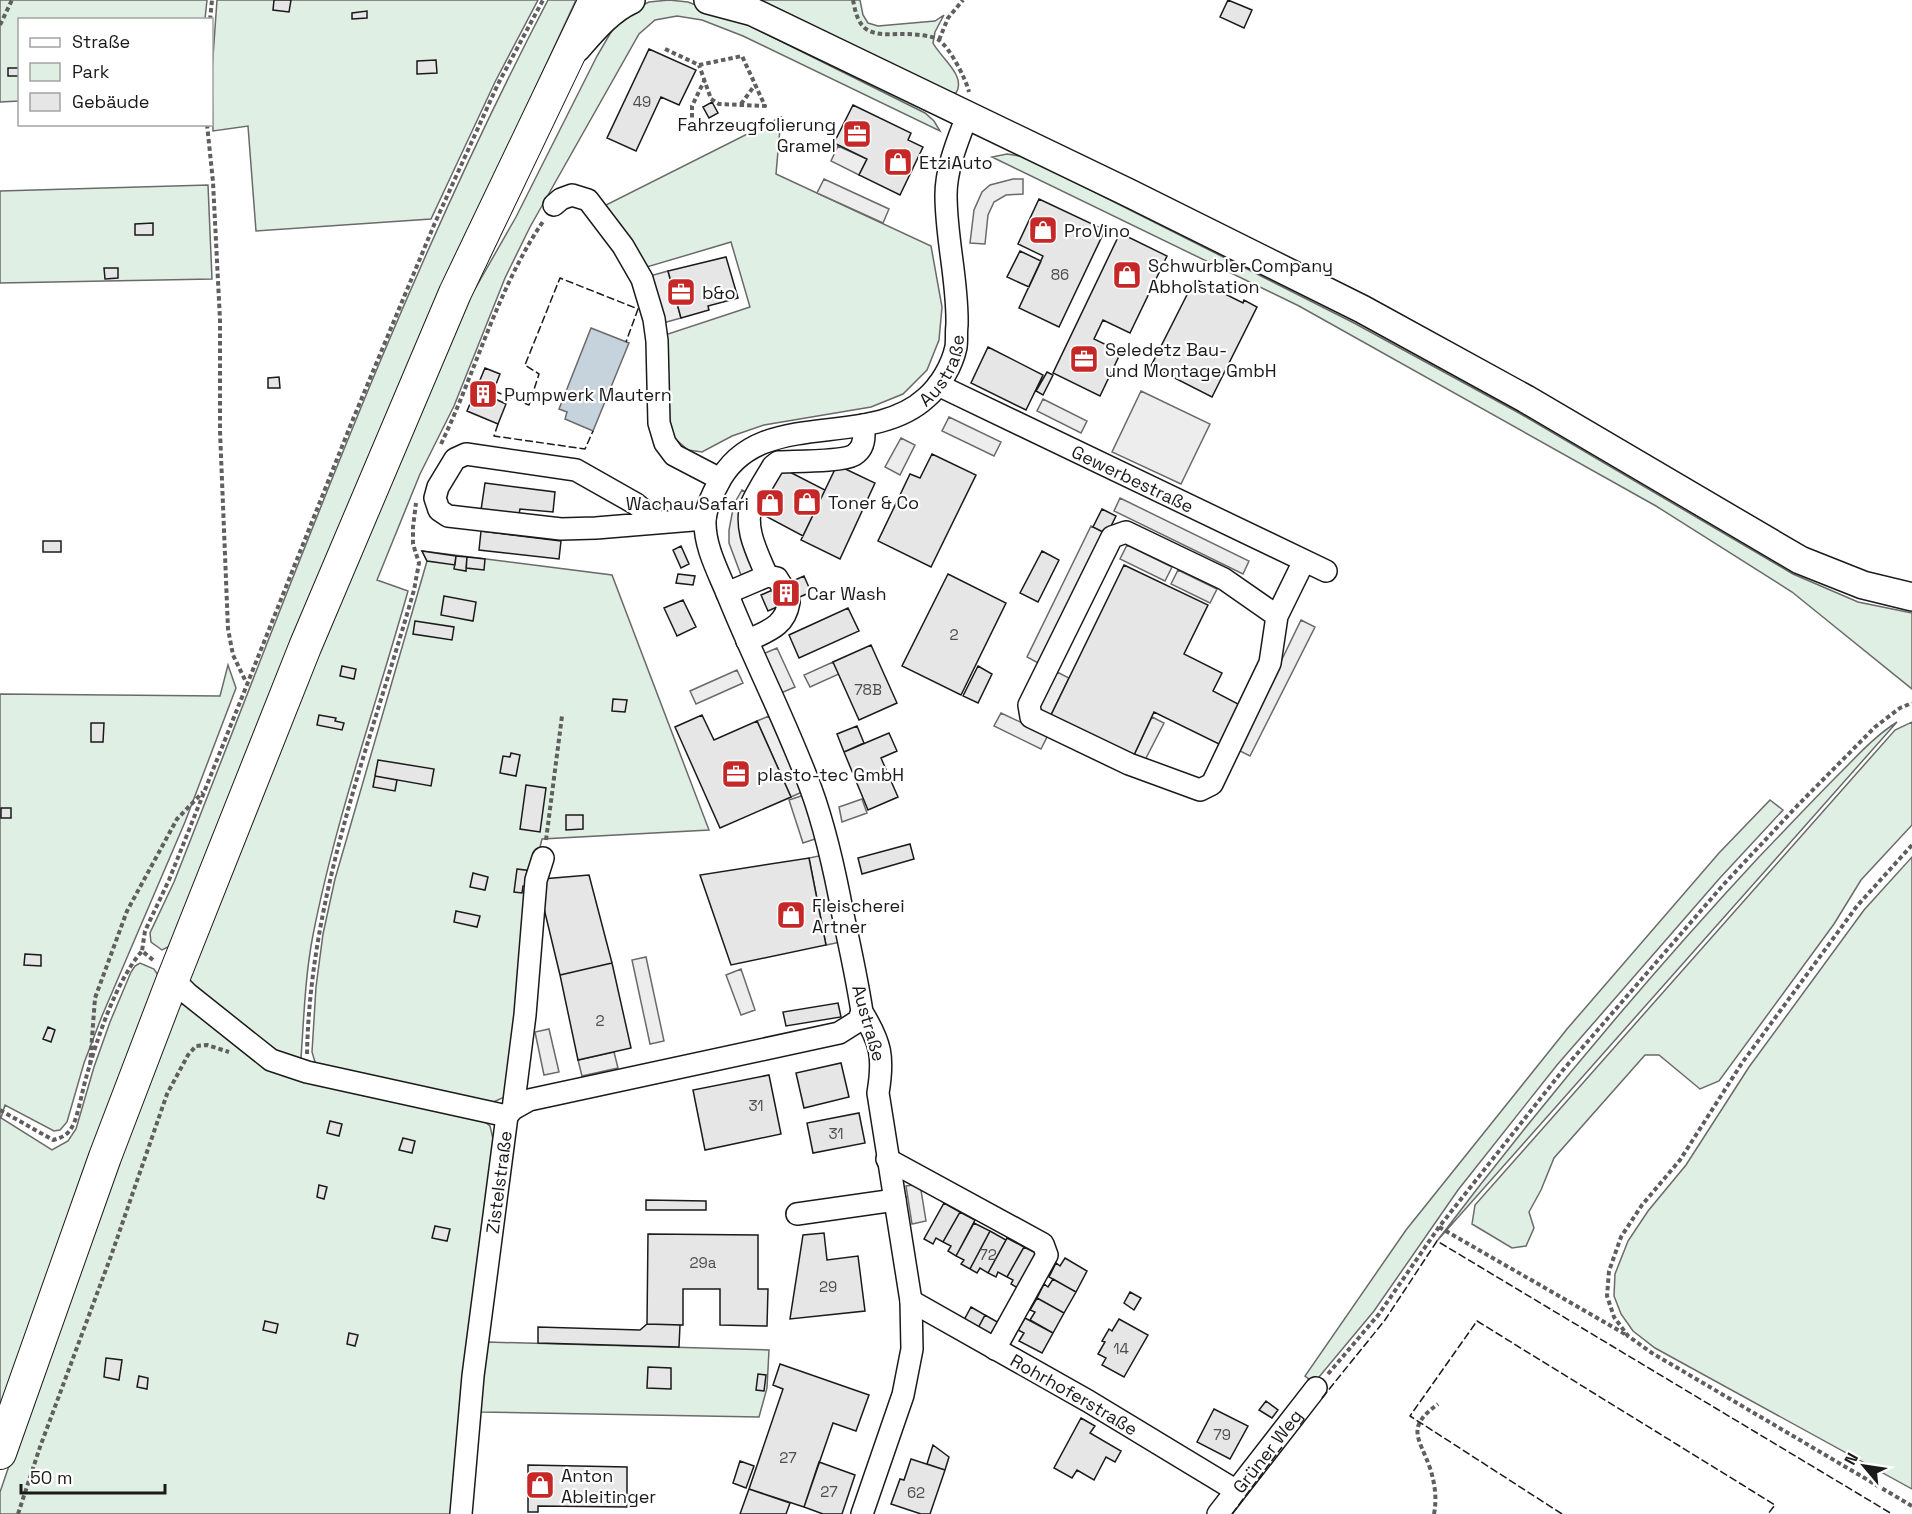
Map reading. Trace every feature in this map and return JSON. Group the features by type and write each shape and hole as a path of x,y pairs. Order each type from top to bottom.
{"highway":[{"path":"0,1453 101,1168 163,970 305,647 450,304 595,0"}],"main road":[{"path":"566,60 597,26 623,3 631,0"},
{"path":"708,0 746,6 1362,309 1526,399 1800,560 1863,585 1912,597"}],"street":[{"name":"Austraße","path":"862,1514 903,1395 912,1349 911,1300 878,1093 883,1068 879,1046 862,1012 826,832 791,741 707,543 705,519 710,498 720,479 738,456 766,442 795,433 877,423 905,413 939,385 950,365 956,347 956,294 948,242 946,192 952,158 967,116"},
{"path":"554,205 561,199 572,195 588,200 623,246 642,279 654,319 657,341 659,423 664,443 674,455 720,479"},
{"name":"Gewerbestraße","path":"939,385 1326,572"},
{"path":"747,640 777,626 787,614 779,588 751,534 749,519 752,504 773,466 778,462 841,459 854,455 862,446 865,436 863,425"},
{"path":"658,522 636,504 576,470 466,454 454,459 435,498 439,510 447,516 561,529 705,519"},
{"path":"1277,616 1224,579 1126,532 1112,537 1029,705 1031,717 1129,764 1200,790 1212,784 1270,663 1277,616 1304,561"},
{"path":"727,593 779,588"},
{"path":"163,970 188,994 271,1060 307,1072 510,1112 525,1015 536,880 543,858"},
{"name":"Zistelstraße","path":"461,1514 473,1376 510,1112 529,1101 839,1033 858,1022 862,1012"},
{"path":"887,1159 1043,1244 1047,1255 995,1348"},
{"path":"797,1214 895,1200"},
{"name":"Rohrhoferstraße","path":"911,1300 1235,1490"},
{"name":"Grüner Weg","path":"1218,1514 1316,1388"}],"path":[{"path":"0,25 12,0"},
{"path":"210,18 212,0"},
{"path":"0,1110 54,1140 63,1137 72,1127 106,1020 130,965 142,951 145,931 169,880 246,683 434,225 498,84 543,0"},
{"path":"853,0 857,17 864,28 877,34 913,34 939,40 967,82 970,98 967,116"},
{"path":"939,40 948,18 963,0"},
{"path":"665,49 699,65 742,56 765,106 719,104 711,99 699,65"},
{"path":"692,125 692,106 704,80"},
{"path":"741,105 755,85"},
{"path":"207,126 213,182 220,320 220,431 226,534 228,629 233,655 246,683"},
{"path":"439,448 458,408 510,280 535,233 554,205"},
{"path":"307,1072 311,986 318,936 346,820 414,590 419,563 413,544 413,527 419,495"},
{"path":"1316,1388 1379,1314 1439,1227 1563,1070 1724,884 1875,727 1900,708 1912,703"},
{"path":"543,858 562,716"},
{"path":"90,1065 96,998 127,911 177,819 204,790"},
{"path":"1628,1336 1614,1317 1607,1296 1609,1271 1621,1237 1642,1205 1680,1160 1742,1063 1857,906 1912,845"},
{"path":"142,951 163,970"},
{"path":"18,1514 167,1094 188,1054 196,1046 207,1045 246,1058 271,1060"},
{"path":"1439,1227 1628,1336 1652,1353 1912,1506"},
{"path":"1434,1514 1437,1497 1430,1468 1417,1439 1419,1422 1438,1404"}],"green space":[{"path":"0,0 207,0 205,18 18,18 18,101 0,102"},
{"path":"217,0 538,0 495,82 431,219 256,231 248,126 213,131 213,57"},
{"path":"548,0 576,0 501,162 172,945 162,950 151,942 150,933 174,882 349,436 444,215 494,107"},
{"path":"669,0 688,2 748,25 925,113 940,131 743,36 702,20 677,16 655,20 639,34 530,227 505,278 454,406 420,474 377,580 408,591 322,891 308,966 301,1058 295,1061 288,1060 205,1001 189,981 188,972 316,652 471,296 516,217 597,56 614,27 630,11 649,2"},
{"path":"761,0 860,0 863,15 868,23 878,26 935,21 944,15 935,32 933,43 955,73 958,80 956,93 950,93"},
{"path":"781,117 776,174 931,246 942,307 939,340 927,370 903,394 871,407 764,425 732,436 702,452 688,450 673,437 667,406 665,335 750,307 731,242 647,267 604,206"},
{"path":"1007,154 1025,157 1354,323 1519,413 1793,574 1858,602 1912,613 1912,689 1792,592 1656,506 1299,306 992,157"},
{"path":"208,185 212,279 0,283 0,191"},
{"path":"422,551 612,575 709,830 542,839 534,871 509,1095 489,1104 323,1069 315,1062 312,1052 316,987 323,934 335,879 427,561"},
{"path":"228,665 236,688 185,822 102,1016 84,1063 67,1122 60,1130 54,1131 5,1105 1,1118 52,1150 68,1141 76,1129 94,1067 131,972 140,963 154,969 158,975 0,1414 0,694 220,696"},
{"path":"1897,722 1437,1241 1553,1094 1674,951 1819,794 1881,733"},
{"path":"1912,722 1912,825 1861,880 1834,924 1719,1081 1700,1089 1659,1055 1645,1055 1554,1158 1529,1212 1534,1228 1526,1246 1512,1248 1472,1224 1475,1205 1895,730"},
{"path":"1770,800 1783,810 1719,879 1557,1065 1458,1190 1374,1311 1314,1383 1305,1376 1406,1230 1567,1029 1719,853"},
{"path":"1912,857 1912,1489 1655,1348 1633,1331 1621,1314 1614,1296 1615,1274 1628,1241 1648,1211 1686,1165 1749,1067 1864,910"},
{"path":"179,1005 190,1006 249,1050 477,1116 490,1126 494,1143 451,1514 0,1514 0,1492 56,1329"},
{"path":"487,1342 769,1350 767,1388 759,1417 480,1412"}],"shaded area":[{"path":"838,146 867,159 859,175 831,161"},
{"path":"824,179 889,209 883,223 817,193"},
{"path":"1023,179 1023,194 1006,195 994,202 988,215 985,244 970,243 974,210 982,192 990,185"},
{"path":"668,271 681,318 663,323 650,276"},
{"path":"591,328 629,343 593,431 565,419 567,412 559,409"},
{"path":"1141,391 1210,424 1181,484 1112,452"},
{"path":"1043,399 1087,421 1081,433 1037,411"},
{"path":"949,417 1001,442 994,456 942,431"},
{"path":"901,438 915,445 900,475 885,467"},
{"path":"742,490 751,495 754,570 741,575 729,543 729,530 734,504"},
{"path":"1120,498 1249,561 1243,574 1114,511"},
{"path":"1091,526 1105,533 1040,664 1027,657"},
{"path":"1127,545 1172,567 1165,581 1120,559"},
{"path":"1178,570 1217,589 1210,603 1171,584"},
{"path":"1301,620 1315,627 1250,756 1238,750"},
{"path":"777,648 795,687 781,693 763,654"},
{"path":"833,662 839,674 810,687 804,675"},
{"path":"737,670 743,683 696,704 690,691"},
{"path":"1057,672 1069,678 1051,715 1039,709"},
{"path":"1001,713 1048,735 1041,749 994,726"},
{"path":"769,716 802,792 791,797 757,721"},
{"path":"1152,717 1164,723 1145,760 1134,755"},
{"path":"804,795 818,838 803,843 789,800"},
{"path":"862,799 867,813 842,822 839,807"},
{"path":"824,855 841,942 826,945 809,858"},
{"path":"646,957 664,1041 650,1044 632,960"},
{"path":"741,969 755,1010 741,1015 726,975"},
{"path":"549,1029 559,1072 544,1075 535,1032"},
{"path":"614,1052 618,1068 582,1076 578,1060"},
{"path":"920,1184 926,1221 912,1224 906,1186"}],"building":[{"path":"274,0 291,0 289,12 273,10"},
{"path":"1228,0 1252,10 1244,28 1220,17"},
{"path":"367,11 367,18 352,19 352,13"},
{"path":"649,49 696,70 679,105 661,97 636,151 607,138"},
{"path":"436,60 437,73 417,74 417,61"},
{"path":"8,68 18,68 18,76 8,76"},
{"path":"712,102 718,113 709,118 703,107"},
{"path":"853,105 911,133 908,140 923,147 900,195 859,175 867,159 834,143"},
{"path":"1039,199 1105,230 1059,327 1019,308 1043,256 1018,244"},
{"path":"153,223 153,235 135,235 135,224"},
{"path":"1120,233 1167,256 1130,333 1103,320 1094,339 1121,352 1100,396 1053,373"},
{"path":"1020,251 1041,261 1029,287 1007,277"},
{"path":"726,257 738,298 708,306 709,310 681,318 668,271"},
{"path":"104,268 118,268 118,278 105,279"},
{"path":"1195,279 1243,303 1244,300 1257,307 1212,397 1151,366"},
{"path":"988,347 1043,375 1026,410 971,383"},
{"name":"Pumpwerk Mautern","path":"485,368 500,374 491,397 506,404 498,424 467,411"},
{"path":"1047,372 1053,375 1043,395 1036,391"},
{"path":"279,377 280,388 268,388 268,378"},
{"path":"932,454 976,475 931,567 878,541 910,474 920,478"},
{"path":"837,465 875,483 840,559 801,540"},
{"path":"778,466 825,490 803,536 756,511"},
{"path":"485,483 555,492 553,512 520,509 519,514 481,510"},
{"path":"1102,509 1116,516 1107,534 1093,527"},
{"path":"481,531 561,541 559,559 479,550"},
{"path":"43,541 61,541 61,552 43,552"},
{"path":"681,546 689,564 681,568 673,550"},
{"path":"422,551 456,556 455,565 427,561"},
{"path":"1042,551 1059,560 1038,602 1020,593"},
{"path":"456,556 467,557 466,571 454,569"},
{"path":"467,557 485,559 484,570 466,568"},
{"path":"1124,565 1208,605 1184,654 1222,673 1213,691 1240,705 1221,745 1154,712 1134,755 1051,715"},
{"path":"678,574 695,576 693,585 676,583"},
{"path":"948,574 1006,603 961,695 902,666"},
{"name":"Car Wash","path":"804,576 811,592 768,611 761,595"},
{"path":"444,596 476,602 473,621 441,615"},
{"path":"683,600 696,627 677,636 664,608"},
{"path":"848,608 859,631 799,658 789,635"},
{"path":"415,621 454,627 452,640 413,634"},
{"path":"871,645 897,703 859,720 833,662"},
{"path":"342,666 356,669 354,679 340,676"},
{"path":"978,666 992,674 978,703 963,696"},
{"path":"613,699 627,700 625,712 612,711"},
{"path":"319,715 336,718 335,721 344,723 342,730 317,725"},
{"path":"702,715 714,740 757,721 791,797 720,828 675,727"},
{"path":"91,723 104,723 103,742 91,742"},
{"path":"857,726 864,743 844,752 837,734"},
{"path":"889,733 897,751 881,758 898,797 868,810 844,752"},
{"path":"511,753 520,755 516,776 500,773 503,756 510,757"},
{"path":"378,760 434,769 431,786 375,776"},
{"path":"375,776 397,780 395,791 373,787"},
{"path":"526,785 546,788 540,832 520,829"},
{"path":"1,808 11,808 11,818 1,818"},
{"path":"566,815 583,815 583,829 566,830"},
{"path":"910,844 914,859 862,874 858,858"},
{"path":"809,858 826,945 731,965 700,875"},
{"path":"517,869 533,871 530,887 523,886 522,893 514,892"},
{"path":"473,873 488,877 485,890 470,887"},
{"path":"589,875 612,963 560,975 541,896 542,879"},
{"path":"456,911 480,916 477,927 454,922"},
{"path":"25,954 41,955 41,966 24,965"},
{"path":"612,963 631,1048 578,1060 560,975"},
{"path":"838,1003 841,1017 786,1026 783,1012"},
{"path":"48,1027 55,1030 51,1042 43,1039"},
{"path":"841,1063 849,1097 804,1108 796,1073"},
{"path":"769,1075 781,1134 705,1150 693,1090"},
{"path":"859,1113 865,1143 813,1153 807,1123"},
{"path":"330,1121 342,1124 339,1136 327,1133"},
{"path":"403,1138 415,1141 412,1153 399,1150"},
{"path":"319,1185 327,1187 324,1199 317,1197"},
{"path":"646,1200 706,1201 706,1210 646,1210"},
{"path":"944,1203 960,1212 943,1242 936,1238 933,1244 924,1239"},
{"path":"960,1212 975,1220 956,1256 948,1251 951,1246 943,1242"},
{"path":"974,1223 990,1231 970,1269 961,1264 964,1260 956,1256"},
{"path":"435,1226 450,1229 447,1241 432,1238"},
{"path":"990,1231 1006,1240 988,1273 980,1268 977,1273 970,1269"},
{"path":"824,1233 827,1260 858,1256 865,1311 790,1319 803,1235"},
{"path":"648,1234 758,1235 758,1289 768,1289 767,1326 720,1325 720,1289 683,1289 683,1325 647,1324"},
{"path":"1007,1238 1024,1247 1007,1277 998,1272 996,1277 988,1273"},
{"path":"1024,1247 1040,1255 1021,1290 1011,1284 1013,1280 1007,1277"},
{"path":"1065,1258 1087,1271 1076,1292 1049,1277 1056,1263 1060,1266"},
{"path":"1053,1279 1076,1292 1064,1313 1037,1298 1044,1284 1048,1287"},
{"path":"1130,1292 1141,1298 1134,1310 1124,1303"},
{"path":"1037,1298 1064,1313 1053,1333 1030,1320 1035,1312 1030,1310"},
{"path":"971,1307 985,1315 977,1330 963,1322"},
{"path":"985,1315 1001,1324 993,1339 977,1330"},
{"path":"1025,1318 1053,1333 1042,1353 1019,1341 1024,1333 1018,1330"},
{"path":"1119,1319 1148,1335 1124,1377 1102,1365 1106,1358 1098,1354 1109,1329 1112,1331"},
{"path":"265,1321 278,1324 276,1333 263,1330"},
{"path":"647,1324 680,1325 679,1347 538,1343 538,1327 640,1330"},
{"path":"349,1333 358,1335 355,1346 347,1344"},
{"path":"106,1358 122,1360 119,1380 104,1377"},
{"path":"780,1364 869,1395 856,1431 833,1423 804,1507 749,1489 783,1389 773,1385"},
{"path":"648,1367 671,1368 671,1389 647,1388"},
{"path":"758,1374 766,1375 764,1391 756,1390"},
{"path":"139,1376 148,1378 147,1389 137,1387"},
{"path":"1266,1401 1278,1410 1272,1418 1259,1410"},
{"path":"1214,1409 1248,1426 1230,1459 1197,1442"},
{"path":"1081,1418 1095,1426 1090,1433 1121,1451 1115,1462 1106,1457 1094,1480 1077,1470 1072,1478 1054,1468"},
{"path":"933,1445 949,1457 945,1470 927,1464"},
{"path":"911,1459 945,1470 930,1514 921,1514 891,1504 900,1479 904,1480"},
{"path":"740,1461 754,1466 746,1488 733,1483"},
{"path":"819,1462 855,1475 842,1514 823,1514 804,1507"},
{"path":"528,1465 627,1467 627,1507 538,1506 538,1512 528,1512"},
{"path":"749,1489 790,1503 786,1514 740,1514"}],"fence":[{"path":"494,391 529,405 539,374 525,365 560,278 638,309 626,342"},
{"path":"498,424 494,436 585,449 593,431"},
{"path":"1322,1398 1385,1320 1437,1241 1892,1514"},
{"path":"1562,1514 1410,1416 1477,1321 1775,1505 1768,1514"},
{"path":"1232,1514 1282,1447"}],"place":[{"name":"Fahrzeugfolierung Gramel","path":"857,134"},
{"name":"EtziAuto","path":"898,162"},
{"name":"ProVino","path":"1043,230"},
{"name":"Schwurbler Company Abholstation","path":"1127,275"},
{"name":"b&o","path":"681,292"},
{"name":"Seledetz Bau- und Montage GmbH","path":"1084,359"},
{"name":"Pumpwerk Mautern","path":"483,394"},
{"name":"Toner & Co","path":"807,502"},
{"name":"Wachau Safari","path":"770,503"},
{"name":"Car Wash","path":"786,593"},
{"name":"plasto-tec GmbH","path":"736,774"},
{"name":"Fleischerei Artner","path":"791,915"},
{"name":"Anton Ableitinger","path":"540,1485"}]}
